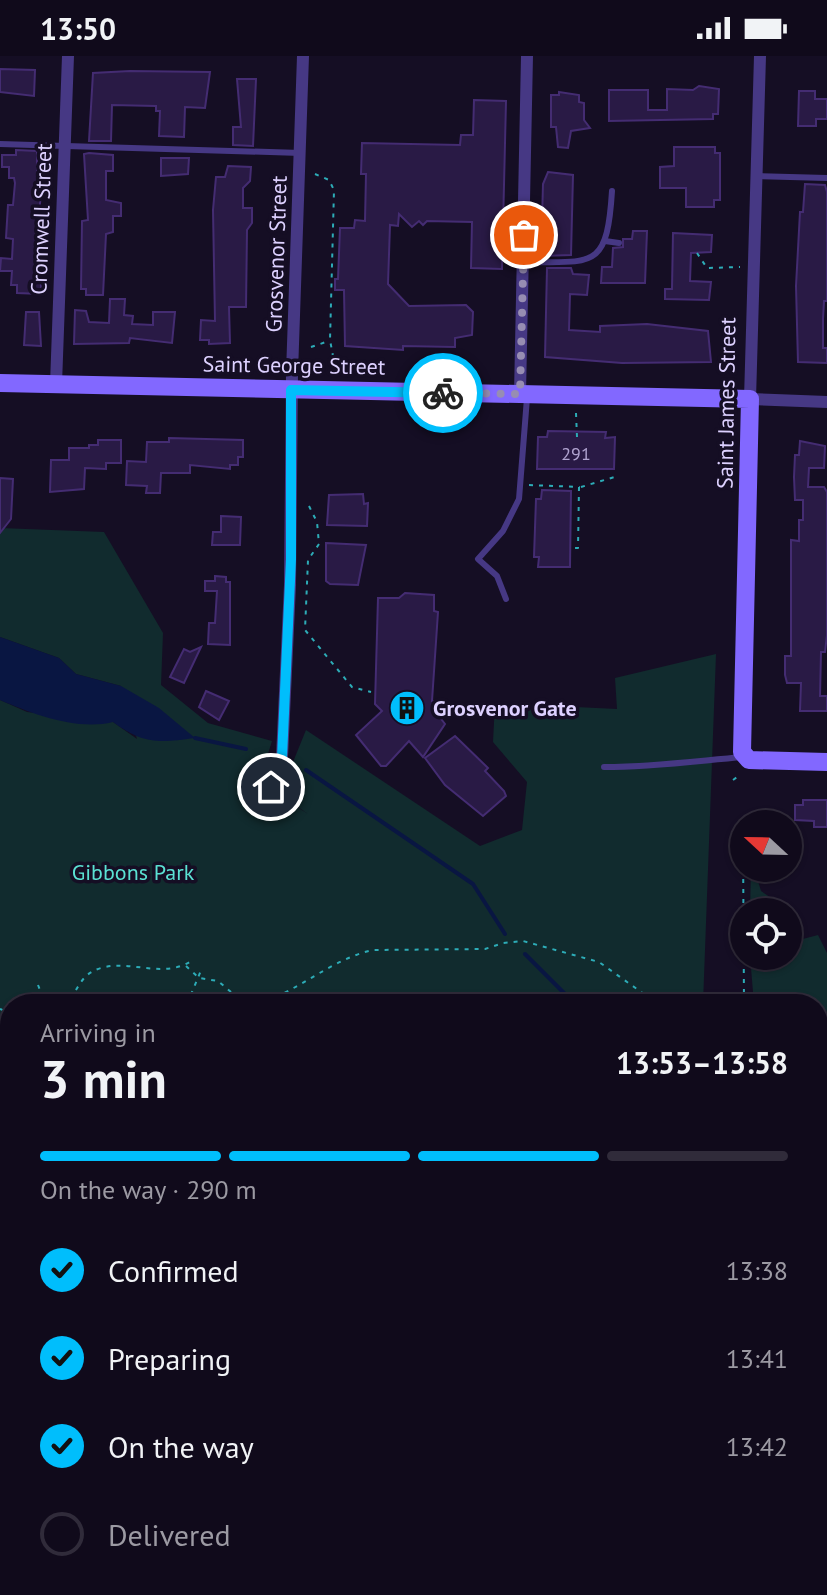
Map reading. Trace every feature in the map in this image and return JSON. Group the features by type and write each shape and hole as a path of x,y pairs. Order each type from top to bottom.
{"street":[{"name":"Cromwell Street","path":"56,384 68,56"},
{"name":"Grosvenor Street","path":"271,787 282,757 291,559 291,390 303,56"},
{"path":"524,394 527,56"},
{"name":"Saint James Street","path":"745,759 750,399 760,56"},
{"name":"Saint George Street","path":"0,383 827,402"},
{"path":"745,759 827,762"}],"lane":[{"path":"0,144 301,153"},
{"path":"756,176 827,178"},
{"path":"523,262 590,260 601,250 609,231 612,191"},
{"path":"605,241 619,243"},
{"path":"506,599 497,576 478,559 503,531 519,499 524,394"},
{"path":"604,767 670,767 692,760 745,759"}],"path":[{"path":"315,174 329,180 334,190 330,340 333,356 346,374"},
{"path":"697,253 707,268"},
{"path":"701,274 707,268 754,267"},
{"path":"311,347 330,340"},
{"path":"576,396 577,437"},
{"path":"528,485 592,486 618,476"},
{"path":"570,548 578,548 579,487"},
{"path":"309,506 317,522 319,544 308,560 305,630 352,687 371,692"},
{"path":"733,780 745,759"},
{"path":"743,882 744,994"},
{"path":"288,994 355,954 373,950 485,949 523,941 599,962 644,994"},
{"path":"72,994 79,980 100,968 114,966 148,971 185,965 193,960"},
{"path":"185,965 199,978 218,981 233,994"},
{"path":"192,994 202,968"},
{"path":"38,985 41,994"}],"green space":[{"name":"Gibbons Park","path":"0,528 104,532 163,633 161,685 208,723 272,741 259,783 308,814 280,794 306,730 480,846 522,830 527,782 493,742 495,703 617,709 615,678 716,654 703,994 0,994 0,700 27,712 113,722 137,739 121,686 76,674 59,658 0,637"},
{"path":"751,882 758,882 761,891 771,898 750,898"},
{"path":"818,935 827,953 827,994 753,994 751,970 802,970 802,939"}],"water":[{"path":"0,637 59,658 76,674 121,686 159,708 195,738 151,740 113,722 70,723 0,700"}],"building":[{"path":"0,69 35,70 34,96 0,92"},
{"path":"210,72 205,108 185,107 184,137 159,136 160,111 156,111 156,106 112,105 111,141 89,141 93,73"},
{"path":"237,79 256,79 253,146 233,145 233,127 241,127"},
{"path":"699,86 719,89 718,114 713,114 713,119 609,121 609,90 648,90 648,110 667,110 667,89 693,90"},
{"path":"799,91 815,91 815,99 827,99 827,119 816,119 816,126 798,126"},
{"path":"559,92 579,95 579,102 584,103 584,120 590,128 571,131 568,148 558,147 556,127 551,127 551,95 559,95"},
{"path":"474,100 506,101 502,269 471,268 472,222 427,221 423,225 419,221 412,227 399,214 398,226 390,225 388,284 409,306 466,305 473,312 472,335 455,338 455,347 403,346 403,350 345,346 344,290 335,290 335,279 338,279 340,228 354,228 355,220 365,221 366,174 361,174 362,143 460,145 461,135 473,135"},
{"path":"674,147 715,147 715,153 720,153 720,200 714,200 714,207 686,207 686,188 660,188 660,167 674,166"},
{"path":"16,150 37,151 37,170 43,170 35,259 41,259 41,294 17,293 17,285 11,285 12,271 0,271 1,258 12,259 13,239 6,238 8,205 13,205 15,183 14,178 9,178 9,167 2,167 2,155 16,155"},
{"path":"84,154 113,155 113,171 106,171 106,200 121,203 121,216 113,216 113,232 106,234 103,295 86,295 86,289 81,289 82,221 88,220"},
{"path":"161,158 189,158 188,174 161,176"},
{"path":"228,166 251,167 250,181 243,188 243,208 252,208 252,223 247,230 246,307 229,307 230,343 209,344 209,340 200,340 201,320 215,321 213,210 216,177 225,177"},
{"path":"548,172 573,175 571,255 541,256 543,184"},
{"path":"805,184 825,185 827,192 827,301 824,301 823,348 827,348 827,363 798,362 796,286 800,212 803,212"},
{"path":"633,231 647,231 645,283 601,283 602,267 612,267 613,248 623,247 623,239 632,239"},
{"path":"673,233 712,235 711,252 691,253 690,281 711,282 709,300 665,299 665,289 672,289"},
{"path":"547,268 571,268 573,274 589,275 587,295 570,294 569,330 600,332 600,326 647,324 708,331 711,362 622,363 545,357"},
{"path":"110,299 125,299 124,315 133,316 132,324 153,325 153,312 175,312 172,343 130,338 129,343 74,344 75,310 86,311 89,322 109,323"},
{"path":"26,312 39,312 41,346 24,345"},
{"path":"548,431 606,432 605,438 615,437 614,469 537,469 538,437 547,437"},
{"path":"169,438 243,440 243,457 238,457 238,465 230,465 230,469 190,465 190,473 161,473 160,493 146,493 147,486 126,485 127,461 146,462 147,442 169,442"},
{"path":"98,440 121,440 121,463 106,463 106,469 85,468 84,489 50,492 51,460 69,460 69,448 89,448 89,445 98,445"},
{"path":"800,441 825,446 824,468 809,468 808,487 824,487 827,492 827,635 825,652 821,652 820,696 827,696 827,711 800,711 801,683 787,683 785,675 785,656 791,656 791,540 799,541 799,520 803,520 803,500 795,500 794,477 795,455 799,455"},
{"path":"0,478 13,479 11,519 0,533"},
{"path":"542,490 571,491 570,567 538,567 539,557 534,557 536,499 541,499"},
{"path":"363,494 364,504 368,503 367,526 327,525 329,495"},
{"path":"221,516 241,517 240,545 212,545 213,532 221,532"},
{"path":"326,543 366,545 358,585 330,584 326,581"},
{"path":"215,576 226,577 226,582 230,582 230,645 208,644 209,623 215,623 217,591 205,591 205,581 215,581"},
{"name":"Grosvenor Gate","path":"405,593 434,595 434,611 438,612 432,701 437,701 435,711 445,724 423,757 409,741 386,766 381,766 356,735 382,711 375,704 378,598 399,598"},
{"path":"201,647 184,683 170,677 184,649 190,652"},
{"path":"206,691 229,701 219,720 199,707"},
{"path":"455,736 488,768 485,771 506,796 483,816 445,785 425,758"},
{"path":"803,800 827,800 827,827 814,827 814,821 802,820 802,810 795,810 795,805 803,805"}],"waterway":[{"path":"195,738 246,749"},
{"path":"306,770 473,884 505,934"},
{"path":"525,954 565,994"}],"way so far":[{"path":"443,393 520,394 524,235"}],"place":[{"name":"Grosvenor Gate","path":"407,708"}],"route":[{"path":"271,787 282,757 291,559 291,390 443,393"}]}
